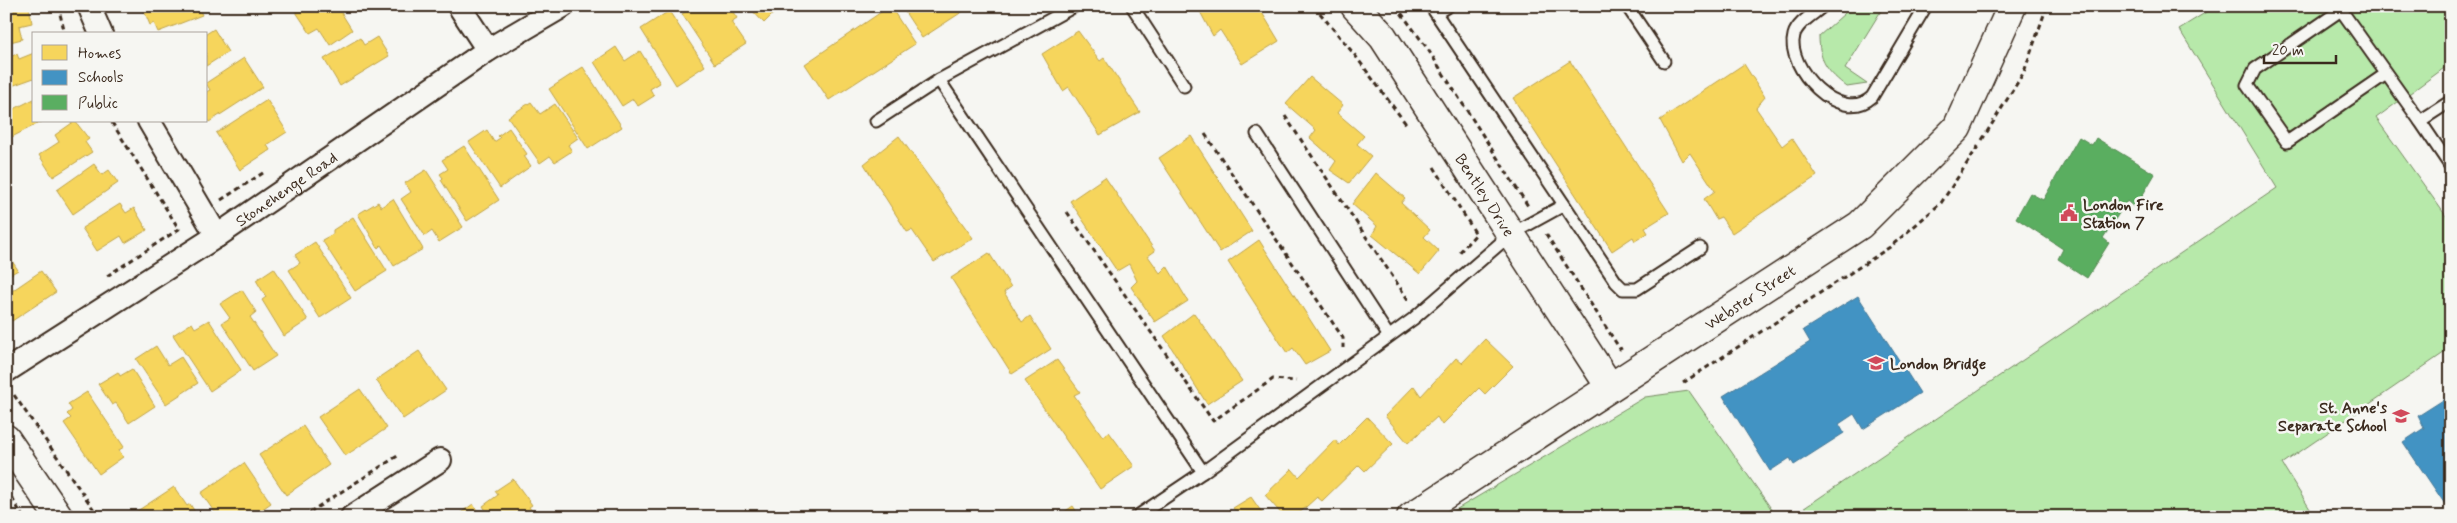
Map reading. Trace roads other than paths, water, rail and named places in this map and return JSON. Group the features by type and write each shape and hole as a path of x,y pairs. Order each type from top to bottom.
{"street":[{"path":"89,6 100,32"},
{"path":"459,6 488,50"},
{"name":"Stonehenge Road","path":"6,371 217,236 488,50 563,6"},
{"name":"Bentley Drive","path":"1355,6 1383,37 1610,388"},
{"name":"Webster Street","path":"1411,517 1860,225 1957,128 2012,6"},
{"path":"150,122 217,236"},
{"path":"6,439 59,517"},
{"path":"352,517 440,460"}],"lane":[{"path":"876,121 938,80 1075,6"},
{"path":"1132,6 1184,86"},
{"path":"1448,6 1434,10 1616,282 1623,289 1637,289 1700,248"},
{"path":"1627,6 1664,62"},
{"path":"1823,6 1796,29 1793,37 1796,55 1806,76 1816,88 1842,105 1855,106 1864,104 1872,97 1926,6"},
{"path":"2386,74 2287,142 2247,86 2255,69 2341,10 2420,121 2451,167"},
{"path":"938,80 1203,472"},
{"path":"2420,121 2450,103"},
{"path":"1257,134 1388,335"},
{"path":"1136,517 1203,472 1412,319 1511,234 1564,205"}],"place":[{"name":"London Fire Station 7","path":"2069,213"},
{"name":"London Bridge","path":"1876,363"},
{"name":"St. Anne's Separate School","path":"2401,416"}]}
